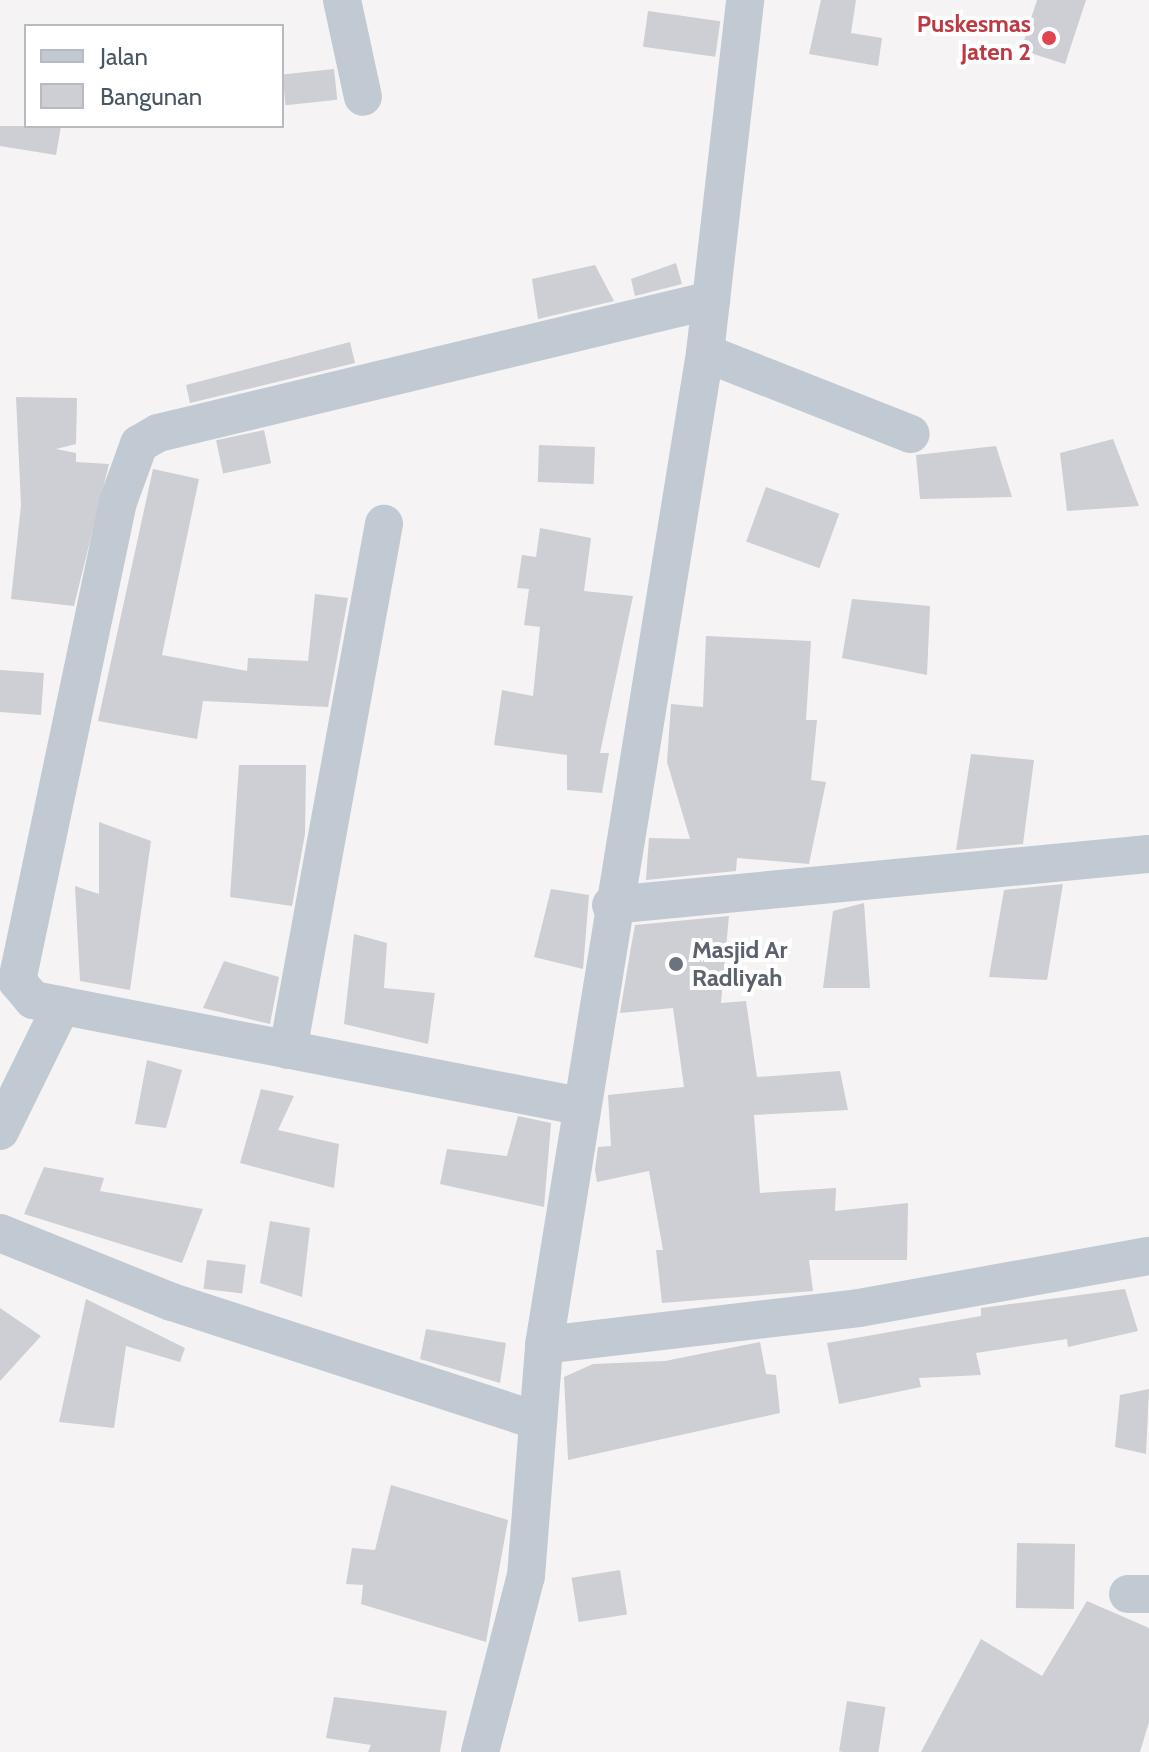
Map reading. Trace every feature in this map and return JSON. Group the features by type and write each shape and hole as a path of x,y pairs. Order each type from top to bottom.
{"street":[{"path":"342,0 363,97"},
{"path":"480,1752 526,1576 544,1345 611,905 705,353 745,0"},
{"path":"579,1106 62,1005 23,996 17,981 118,502 139,444 158,433 711,300"},
{"path":"705,353 911,434"},
{"path":"288,1050 384,524"},
{"path":"611,905 1149,854"},
{"path":"0,1131 62,1005"},
{"path":"0,1233 172,1302 538,1421"},
{"path":"544,1345 859,1308 1149,1256"}],"building":[{"path":"821,0 856,0 851,33 882,38 878,66 809,54"},
{"name":"Puskesmas Jaten 2","path":"1037,0 1086,0 1065,64 1021,50"},
{"path":"648,11 720,21 715,57 643,47"},
{"path":"334,69 337,100 286,105 284,74"},
{"path":"0,126 61,128 56,155 0,146"},
{"path":"676,263 682,284 635,296 631,279"},
{"path":"595,265 614,301 538,319 532,279"},
{"path":"350,342 355,363 190,403 186,385"},
{"path":"16,397 77,398 76,444 56,449 76,453 76,462 109,464 74,606 11,599 21,505"},
{"path":"264,430 271,463 223,473 216,440"},
{"path":"1113,439 1139,506 1067,511 1060,453"},
{"path":"539,445 595,447 594,484 538,482"},
{"path":"996,446 1012,497 920,499 916,455"},
{"path":"153,469 199,479 162,655 247,671 248,658 308,661 315,594 348,598 328,707 203,701 197,739 98,721"},
{"path":"766,487 839,514 819,568 746,542"},
{"path":"540,528 591,538 584,591 633,596 600,753 609,753 602,793 567,790 567,755 494,745 502,690 533,696 540,627 524,625 529,589 517,588 522,555 536,557"},
{"path":"852,599 930,606 927,675 842,658"},
{"path":"706,636 811,641 806,720 817,720 811,780 826,782 809,864 737,858 736,871 646,880 649,838 690,839 667,762 671,704 703,707"},
{"path":"0,670 44,673 41,715 0,712"},
{"path":"971,754 1034,760 1023,844 956,850"},
{"path":"239,765 306,765 305,834 292,906 230,897"},
{"path":"99,822 151,841 130,990 80,981 75,886 99,894"},
{"path":"1063,884 1047,980 989,977 1004,890"},
{"path":"551,889 589,895 583,969 534,957"},
{"path":"864,903 870,988 823,988 833,911"},
{"path":"729,916 721,1003 746,1001 757,1077 840,1071 848,1110 754,1115 760,1193 836,1188 835,1211 908,1203 907,1260 809,1260 813,1291 662,1303 656,1250 663,1250 649,1171 597,1182 595,1170 598,1147 611,1146 608,1095 684,1087 673,1008 620,1013 631,947 635,925"},
{"path":"354,934 387,943 384,988 435,993 428,1044 344,1024"},
{"path":"224,961 279,977 270,1024 203,1008"},
{"path":"147,1060 182,1070 166,1128 135,1124"},
{"path":"261,1089 294,1096 278,1130 339,1144 334,1188 240,1163"},
{"path":"518,1116 551,1123 544,1207 440,1184 447,1149 507,1156"},
{"path":"44,1167 104,1178 100,1191 203,1209 182,1263 24,1214"},
{"path":"270,1221 310,1228 302,1297 260,1283"},
{"path":"207,1260 246,1265 242,1294 203,1289"},
{"path":"1125,1289 1138,1331 1068,1347 1067,1339 976,1353 981,1375 919,1378 921,1387 839,1404 827,1343 981,1316 981,1308"},
{"path":"86,1299 185,1348 180,1362 126,1346 114,1428 59,1422"},
{"path":"0,1308 41,1336 0,1381"},
{"path":"426,1329 506,1343 500,1383 420,1359"},
{"path":"760,1342 766,1374 776,1375 780,1413 568,1460 564,1377 593,1364 665,1361"},
{"path":"1149,1389 1146,1454 1115,1447 1120,1395"},
{"path":"391,1485 508,1520 486,1642 361,1604 363,1585 346,1584 352,1548 375,1550"},
{"path":"1017,1543 1075,1544 1074,1609 1016,1608"},
{"path":"620,1570 627,1614 579,1622 572,1578"},
{"path":"1087,1601 1149,1628 1149,1722 1140,1752 921,1752 981,1639 1042,1676"},
{"path":"334,1697 447,1711 440,1752 368,1752 371,1745 326,1738"},
{"path":"847,1701 886,1707 878,1752 839,1751"}],"place":[{"name":"Puskesmas Jaten 2","path":"1049,38"},
{"name":"Masjid Ar Radliyah","path":"676,964"}]}
